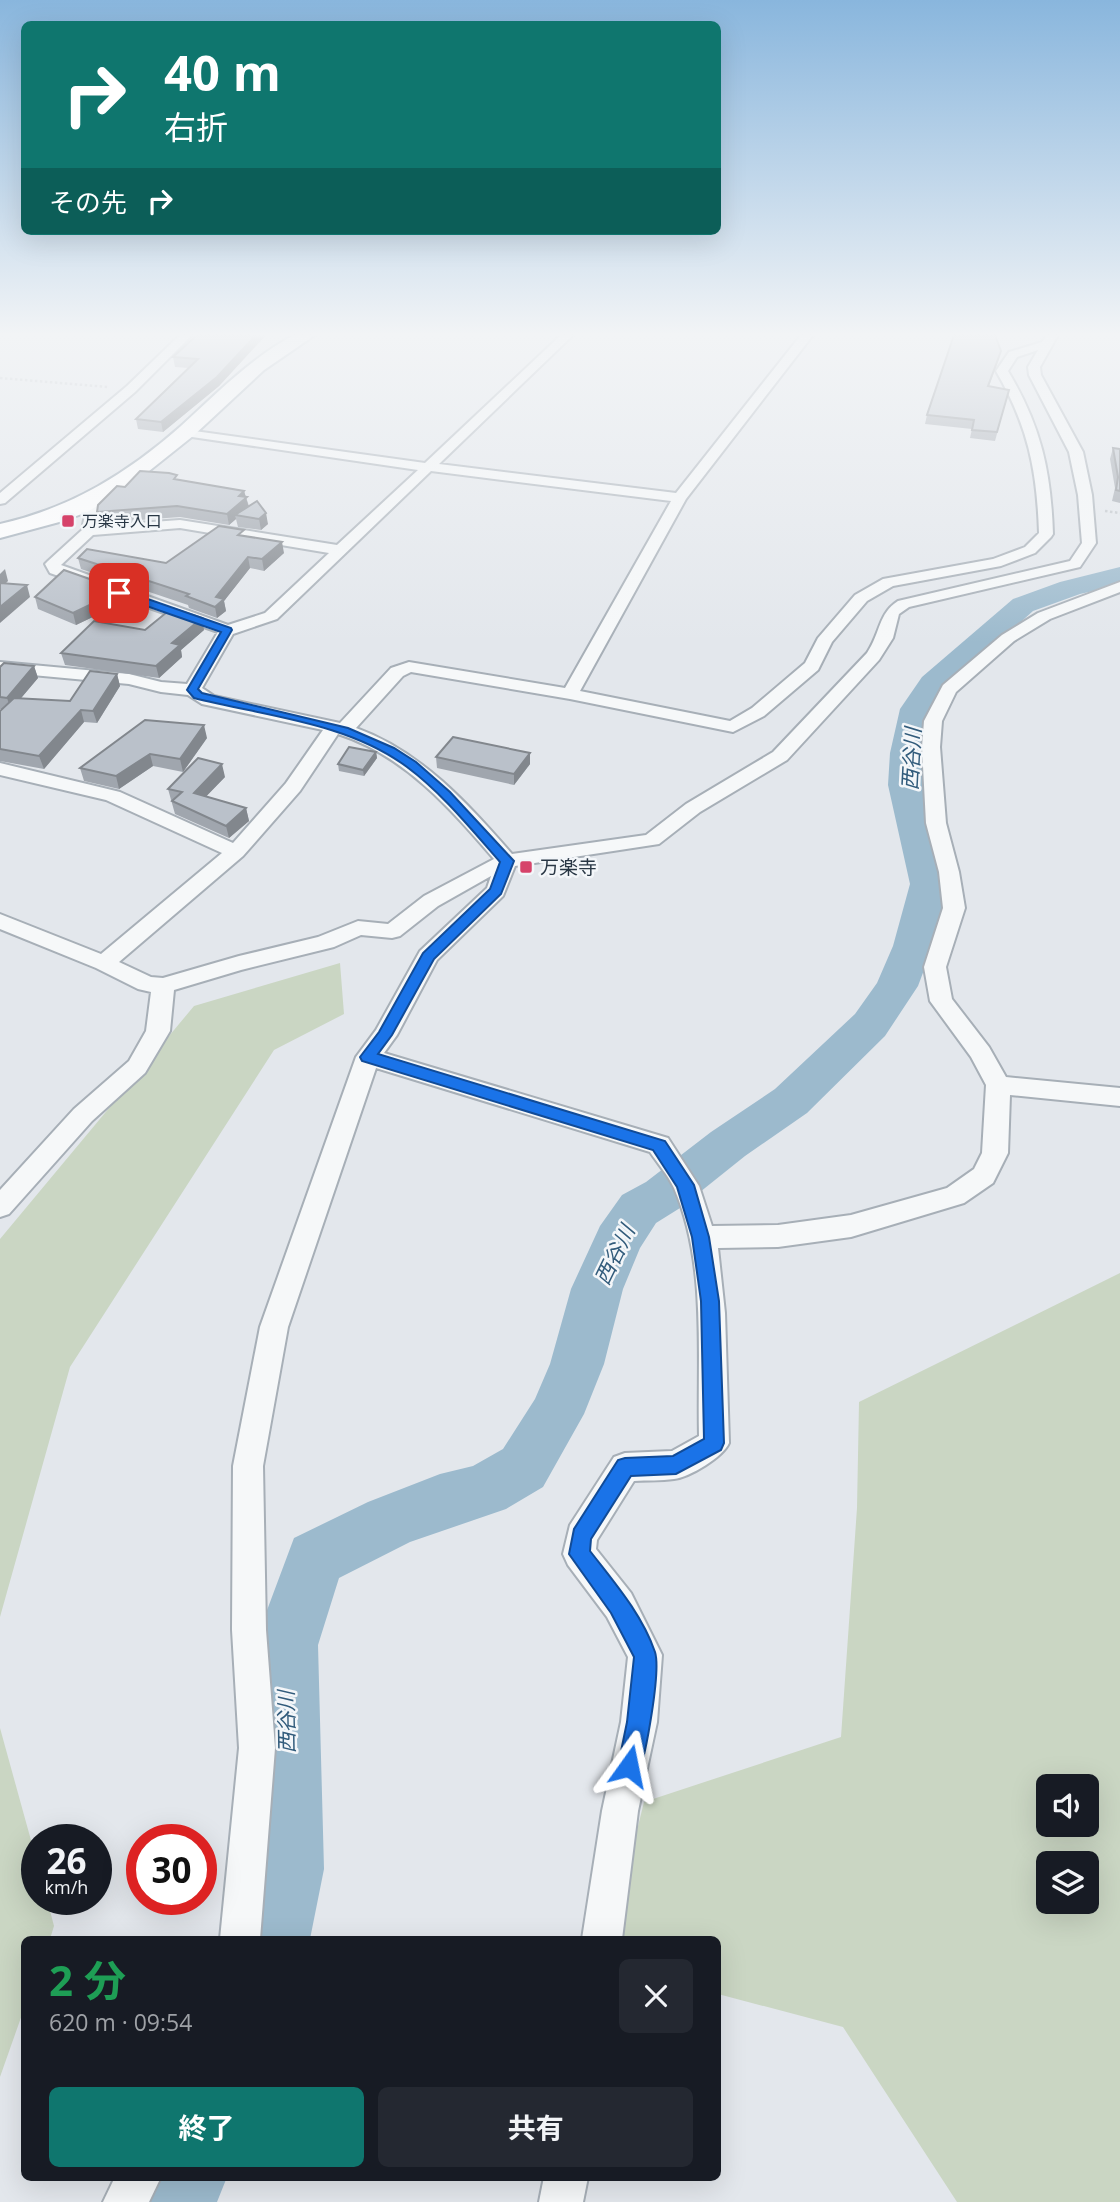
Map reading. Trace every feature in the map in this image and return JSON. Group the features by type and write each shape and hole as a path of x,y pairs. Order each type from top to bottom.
{"main road":[{"path":"0,531 47,521 93,502 121,484 178,438"}],"street":[{"path":"0,500 73,438"},
{"path":"225,438 428,467 680,498"},
{"path":"340,550 180,524 89,531 53,564 55,570 227,630 246,626 271,616 459,438"},
{"path":"570,694 680,498 727,438"},
{"path":"104,963 236,852 293,788 339,729 397,672 409,667 570,694 733,727 758,712 811,666 824,641 861,598 888,582 996,563 1030,550 1046,534 1045,487 1034,438"},
{"path":"0,921 104,963 146,984 163,986 239,963 280,956 326,942 358,928 392,931 431,901 470,878 507,861 652,840 693,808 780,756 873,656 885,638 892,612 904,604 1075,564 1089,543 1088,519 1076,452 1068,438"},
{"path":"89,531 93,502"},
{"path":"701,1237 778,1236 851,1226 955,1196 984,1176 995,1153 998,1085 981,1053 941,1001 935,967 954,908 949,872 936,823 930,747 933,721 949,689 1008,638 1044,616 1120,587"},
{"path":"192,690 227,630"},
{"path":"0,667 129,680 192,690 208,700 339,729 368,739 412,765 446,795 507,861"},
{"path":"0,769 113,796 236,852"},
{"path":"240,1936 257,1748 249,1630 248,1466 274,1327 368,1057 385,1035 428,956 496,891 507,861"},
{"path":"0,1207 83,1115 137,1067 158,1031 163,986"},
{"path":"368,1057 659,1145 685,1185 701,1237 710,1301 714,1443 676,1465 625,1467 581,1536 579,1554 619,1605 645,1655 639,1722 620,1811 602,1936"},
{"path":"998,1085 1120,1097"},
{"path":"125,2202 137,2181"},
{"path":"561,2202 565,2181"}],"green space":[{"path":"340,963 344,1014 274,1050 70,1367 0,1617 0,1239 194,1006"},
{"path":"1120,1273 1120,2202 957,2202 843,2027 721,1995 721,1936 611,1936 644,1802 841,1737 857,1508 859,1402"},
{"path":"0,1728 27,1824 21,1824 21,1915 51,1915 54,1926 51,1936 21,1936 21,2018 0,2077"}],"building":[{"path":"1113,448 1120,449 1120,491 1116,490 1118,477"},
{"path":"140,471 169,473 177,475 174,479 244,491 239,496 247,497 227,514 177,506 97,512 98,505 117,486 125,487"},
{"path":"257,501 266,513 259,519 235,515"},
{"path":"219,526 244,530 238,535 282,542 262,559 248,557 216,597 224,599 215,607 186,596 189,594 78,558 87,549 166,563"},
{"path":"64,570 121,590 73,613 35,597"},
{"path":"0,583 27,585 0,607"},
{"path":"172,608 202,618 172,643 180,645 156,666 61,653 94,621 145,630"},
{"path":"4,663 34,666 7,698 0,697 0,667"},
{"path":"90,671 117,674 93,711 81,710 39,756 0,749 0,711 14,698 70,701"},
{"path":"145,720 204,725 180,759 150,754 116,776 80,768"},
{"path":"453,737 530,753 514,774 436,757"},
{"path":"349,747 376,752 363,770 338,764"},
{"path":"198,758 222,764 194,793 246,808 226,826 172,801 182,792 168,789"}],"waterway":[{"name":"西谷川","path":"275,1936 289,1869 286,1645 315,1559 389,1522 440,1502 485,1490 523,1468 556,1414 577,1364 597,1289 618,1240 639,1209 663,1195 728,1144 791,1101 870,1025 897,986 913,946 929,884 906,785 907,753 916,709 933,684 1023,605 1070,588 1120,576"},
{"name":"西谷川","path":"176,2202 185,2181"}],"place":[{"name":"万楽寺入口","path":"68,521"},
{"name":"万楽寺","path":"526,867"}],"route":[{"path":"119,593 227,630 192,690 198,696 344,730 368,739 412,765 446,795 507,861 496,891 449,933 428,956 385,1035 368,1057 659,1145 685,1185 701,1237 710,1301 714,1443 676,1465 625,1467 581,1536 579,1554 619,1605 645,1655 639,1722 629,1766"}]}
